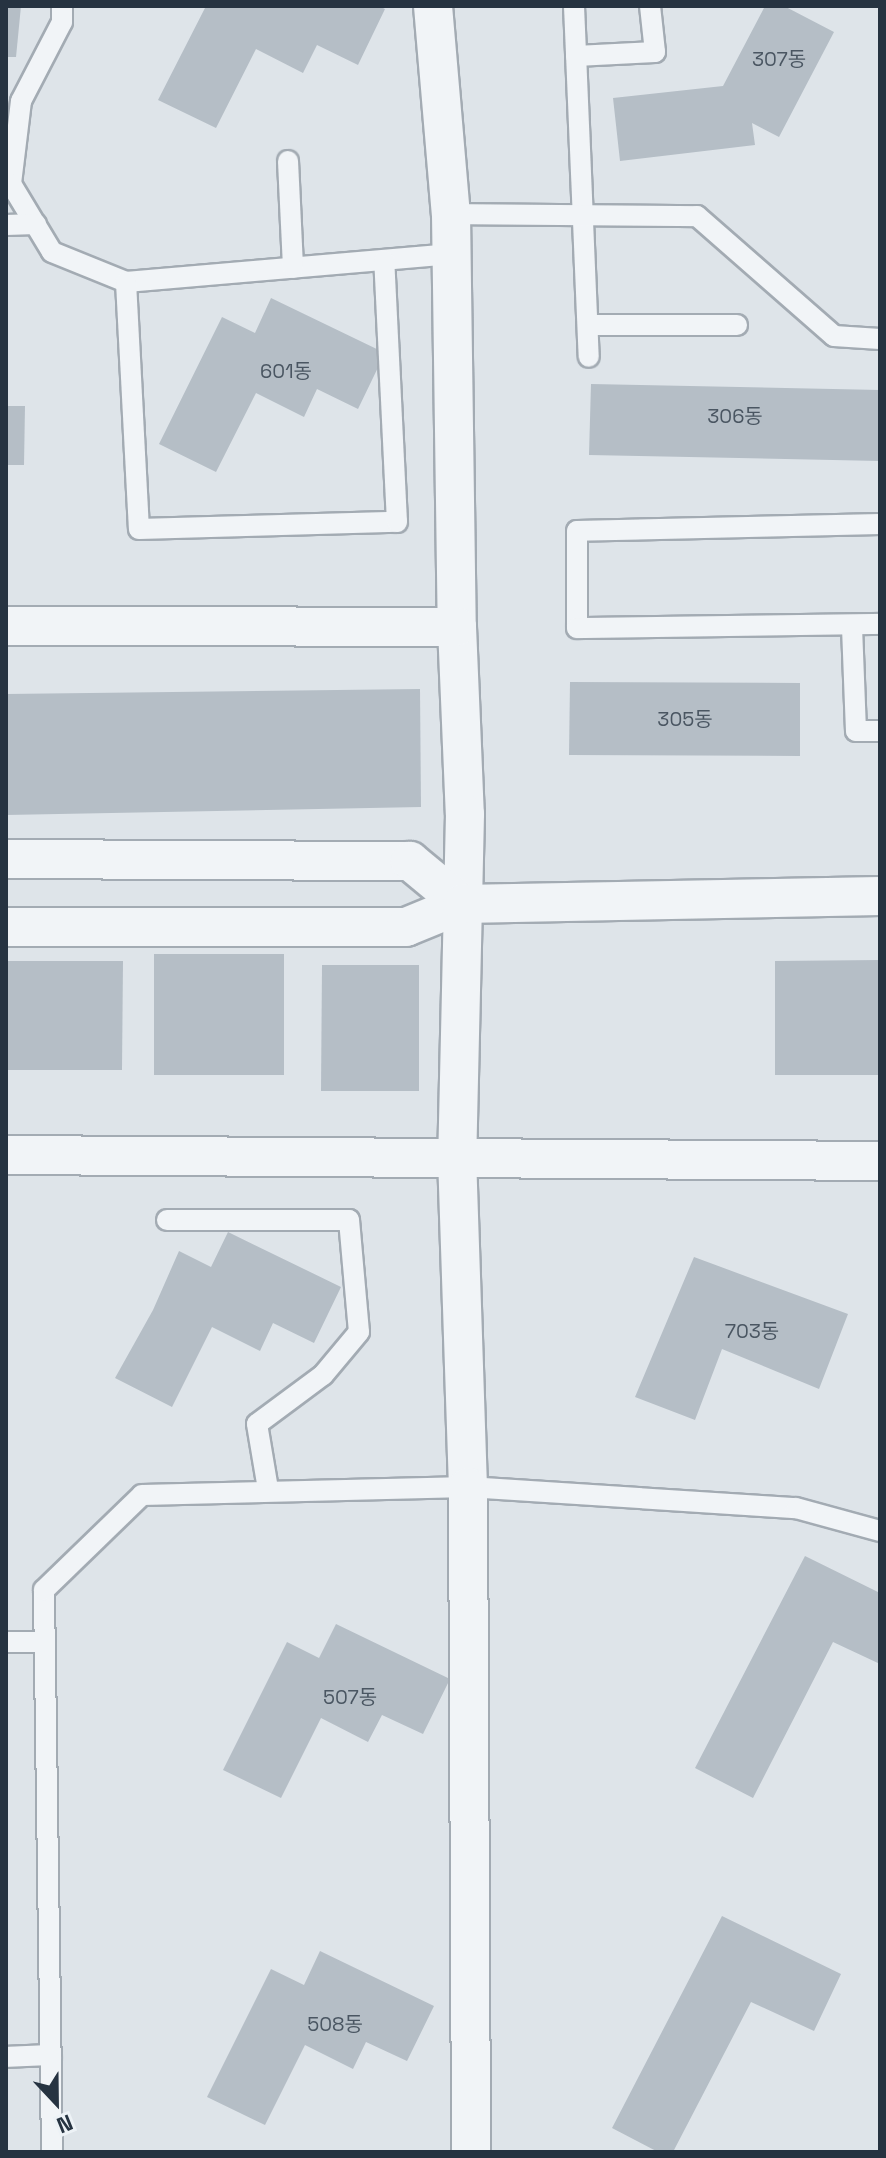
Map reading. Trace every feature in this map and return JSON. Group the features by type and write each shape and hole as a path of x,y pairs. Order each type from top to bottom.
{"street":[{"path":"433,6 451,214 457,627 465,814 457,1156 468,1487 471,2152"},
{"path":"6,626 457,627"},
{"path":"6,859 410,861 462,904"},
{"path":"6,927 406,927 462,904 880,896"},
{"path":"6,1155 880,1161"}],"lane":[{"path":"62,6 62,22 21,101 11,184 52,252 126,282 452,254"},
{"path":"574,6 589,357"},
{"path":"576,56 655,52 650,6"},
{"path":"288,161 293,268"},
{"path":"451,214 697,216 834,336 880,339"},
{"path":"6,225 36,224"},
{"path":"126,282 139,529 397,522 384,260"},
{"path":"588,325 737,325"},
{"path":"880,524 577,531 577,628 852,627 880,624"},
{"path":"852,627 856,731 880,731"},
{"path":"167,1220 349,1220 359,1332 323,1375 257,1424 268,1489"},
{"path":"52,2152 44,1590 142,1495 268,1489 468,1487 796,1508 880,1531"},
{"path":"6,1642 45,1642"},
{"path":"6,2057 51,2055"}],"building":[{"path":"6,6 21,6 16,57 6,57"},
{"path":"206,6 379,6 385,9 358,65 317,45 303,73 256,49 216,128 158,100"},
{"path":"765,6 784,6 834,32 779,137 752,123 755,145 620,161 613,98 723,86"},
{"path":"271,298 385,353 358,409 317,389 304,417 256,393 216,472 159,444 222,317 255,333"},
{"path":"591,384 880,390 880,461 589,455"},
{"path":"6,406 25,406 24,465 6,465"},
{"path":"570,682 800,683 800,756 569,755"},
{"path":"420,689 421,807 6,815 6,694"},
{"path":"154,954 284,954 284,1075 154,1075"},
{"path":"880,960 880,1075 775,1075 775,961"},
{"path":"6,961 123,961 122,1070 6,1070"},
{"path":"322,965 419,965 419,1091 321,1091"},
{"path":"228,1232 341,1287 314,1343 273,1323 260,1351 212,1327 172,1407 115,1378 153,1310 179,1251 211,1267"},
{"path":"694,1257 848,1314 819,1389 722,1349 695,1420 635,1397"},
{"path":"805,1556 880,1593 880,1664 833,1642 753,1798 695,1768"},
{"path":"336,1624 450,1679 423,1734 382,1715 368,1742 321,1718 281,1798 223,1770 287,1642 319,1658"},
{"path":"722,1916 841,1974 814,2031 751,2002 673,2152 658,2152 612,2128"},
{"path":"320,1951 434,2006 407,2061 366,2042 353,2069 305,2045 265,2125 207,2097 271,1969 304,1985"}]}
